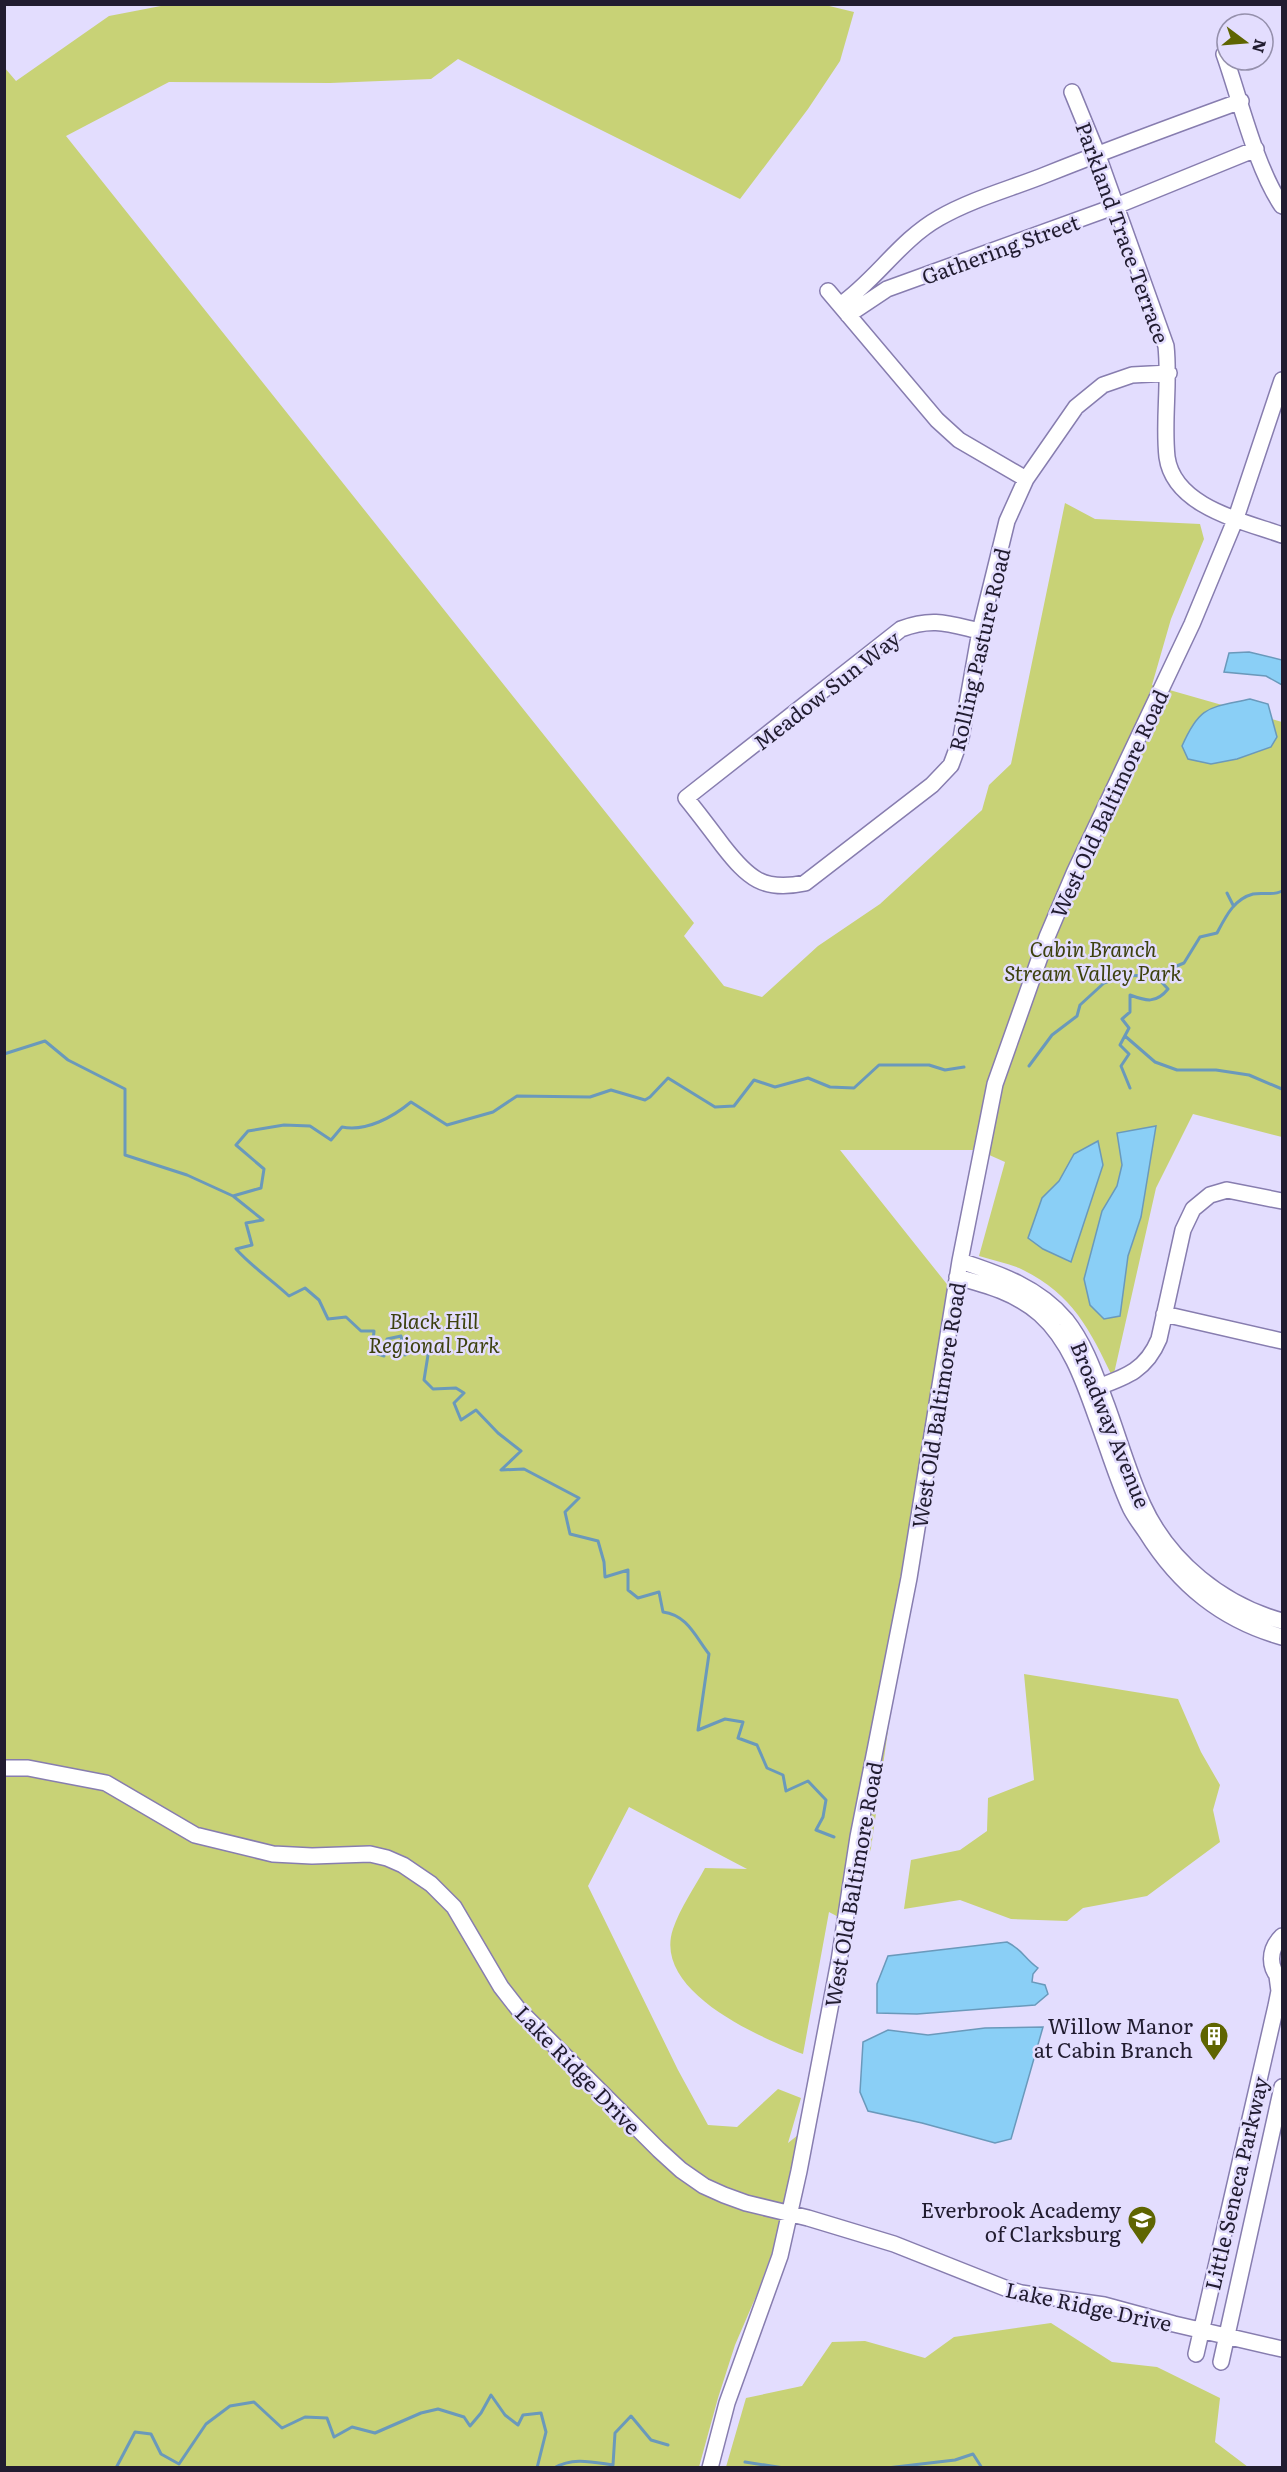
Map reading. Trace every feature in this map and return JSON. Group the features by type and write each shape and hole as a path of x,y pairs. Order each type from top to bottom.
{"street":[{"path":"1231,72 1256,149 1275,195 1282,206"},
{"name":"Parkland Trace Terrace","path":"1072,92 1098,153 1166,346 1169,373 1167,459 1177,483 1196,501 1282,536"},
{"name":"Gathering Street","path":"844,310 900,248 938,219 984,197 1241,101"},
{"name":"Gathering Street","path":"844,310 887,288 1116,206 1256,149"},
{"path":"828,291 944,427 959,440 1026,480"},
{"name":"Rolling Pasture Road","path":"686,798 743,871 757,881 786,887 805,883 932,785 951,765 961,738 980,631 1007,521 1026,480 1076,407 1103,385 1132,375 1169,373"},
{"name":"West Old Baltimore Road","path":"710,2468 727,2403 780,2256 789,2214 830,2010 858,1837 909,1578 957,1277 995,1084 1047,937 1075,871 1192,624 1236,518 1282,380"},
{"name":"Meadow Sun Way","path":"686,798 902,629 920,622 938,621 980,631"},
{"path":"1094,1389 1135,1372 1153,1353 1159,1339 1183,1230 1193,1209 1210,1195 1227,1190 1282,1201"},
{"name":"Broadway Avenue","path":"960,1261 1005,1276 1029,1288 1065,1320 1077,1336 1129,1506 1154,1545 1182,1580 1217,1608 1254,1629 1282,1637"},
{"name":"Broadway Avenue","path":"957,1277 1006,1292 1040,1314 1065,1344 1094,1389 1143,1506 1171,1550 1197,1577 1228,1599 1259,1614 1282,1621"},
{"path":"1164,1314 1282,1341"},
{"name":"Lake Ridge Drive","path":"4,1768 28,1768 106,1783 195,1835 273,1854 312,1856 370,1854 403,1865 442,1892 464,1921 501,1987 519,2010 659,2150 681,2170 704,2186 746,2203 894,2244 1021,2293 1104,2305 1282,2349"},
{"name":"Little Seneca Parkway","path":"1196,2354 1276,2006 1280,1979 1272,1963 1271,1955 1282,1936"},
{"name":"Little Seneca Parkway","path":"1221,2361 1277,2144 1282,2087"}],"green space":[{"name":"Black Hill Regional Park","path":"821,4 854,12 840,61 808,109 740,199 458,59 431,79 330,83 169,82 66,136 694,923 684,936 724,986 762,997 818,946 880,904 982,810 989,785 1011,764 1065,503 1095,519 1200,524 1204,539 1171,619 1152,685 1282,722 1282,1137 1193,1114 1156,1188 1113,1378 1087,1328 1066,1301 1053,1289 1019,1268 979,1256 1005,1162 978,1150 840,1150 950,1288 940,1337 918,1523 871,1848 850,1923 829,1912 803,2054 761,2036 714,2008 693,1991 678,1972 671,1951 676,1921 705,1868 747,1869 629,1807 588,1886 678,2070 708,2125 737,2127 778,2089 801,2098 788,2143 803,2131 776,2242 735,2345 699,2467 5,2467 4,67 16,81 109,16 166,5"},
{"path":"1024,1674 1178,1699 1201,1752 1220,1785 1213,1810 1220,1842 1147,1896 1083,1908 1067,1921 1011,1919 960,1900 904,1909 911,1860 960,1850 987,1831 988,1798 1034,1780"},
{"path":"1051,2323 1112,2362 1157,2367 1220,2398 1215,2442 1248,2467 726,2467 746,2398 802,2386 832,2342 865,2341 925,2358 954,2337"}],"water":[{"path":"1249,652 1282,660 1282,685 1266,676 1224,672 1229,653"},
{"path":"1250,699 1268,704 1277,737 1271,747 1237,759 1211,764 1188,759 1182,746 1201,715 1215,707"},
{"path":"1156,1126 1141,1217 1128,1256 1120,1316 1104,1319 1090,1305 1084,1279 1102,1211 1117,1186 1122,1165 1117,1133"},
{"path":"1098,1141 1103,1165 1071,1262 1043,1249 1028,1238 1042,1198 1059,1181 1074,1154"},
{"path":"1007,1942 1017,1948 1038,1968 1033,1974 1032,1982 1045,1985 1048,1994 1035,2005 917,2014 877,2013 877,1984 888,1956"},
{"path":"1043,2027 1011,2139 995,2143 868,2111 860,2092 863,2042 888,2030 928,2035 985,2028"}],"waterway":[{"path":"1029,1066 1052,1035 1077,1016 1080,1005 1104,983 1123,976 1155,975 1184,963 1200,937 1217,933 1231,909 1246,896 1282,891"},
{"path":"1227,893 1233,905"},
{"path":"1130,1088 1121,1066 1129,1054 1120,1045 1129,1028 1122,1019 1130,1012 1130,995 1151,1000 1164,994 1168,989 1155,975"},
{"path":"1125,1036 1155,1062 1177,1070 1216,1070 1249,1075 1282,1089"},
{"path":"4,1054 45,1041 68,1060 125,1089 125,1155 187,1175 233,1196 263,1220 246,1223 252,1245 236,1249 289,1296 305,1288 319,1300 328,1319 346,1317 361,1331 374,1331 372,1352 384,1356 387,1339 401,1336 405,1355 422,1346 428,1355 424,1380 433,1389 456,1388 464,1393 454,1403 461,1420 476,1410 498,1433 521,1451 501,1470 524,1469 579,1498 565,1512 570,1534 598,1541 604,1562 605,1577 628,1570 628,1590 638,1598 659,1592 663,1612 678,1617 695,1634 709,1654 698,1730 725,1719 743,1722 738,1738 757,1745 767,1768 783,1775 786,1791 808,1781 826,1800 823,1817 816,1830 834,1837"},
{"path":"233,1196 261,1188 264,1169 236,1145 248,1131 284,1125 310,1126 331,1140 342,1127 360,1127 379,1122 411,1102 447,1125 493,1112 517,1096 590,1097 611,1090 645,1100 668,1078 715,1107 734,1106 754,1080 775,1087 808,1078 830,1087 854,1088 879,1065 929,1065 945,1070 964,1067"},
{"path":"116,2468 135,2432 151,2434 161,2454 179,2464 206,2424 230,2406 254,2402 282,2428 305,2417 327,2418 334,2437 352,2427 375,2433 421,2413 438,2409 464,2417 470,2426 481,2413 491,2395 505,2415 518,2425 523,2415 541,2413 546,2432 537,2468"},
{"path":"554,2468 575,2461 613,2465 615,2433 631,2416 651,2440 668,2445"},
{"path":"887,2468 955,2460 973,2454 982,2468"},
{"path":"745,2462 784,2468"}],"place":[{"name":"Willow Manor at Cabin Branch","path":"1214,2062"},
{"name":"Everbrook Academy of Clarksburg","path":"1142,2246"}],"park label":[{"name":"Cabin Branch Stream Valley Park","path":"1093,959"}]}
